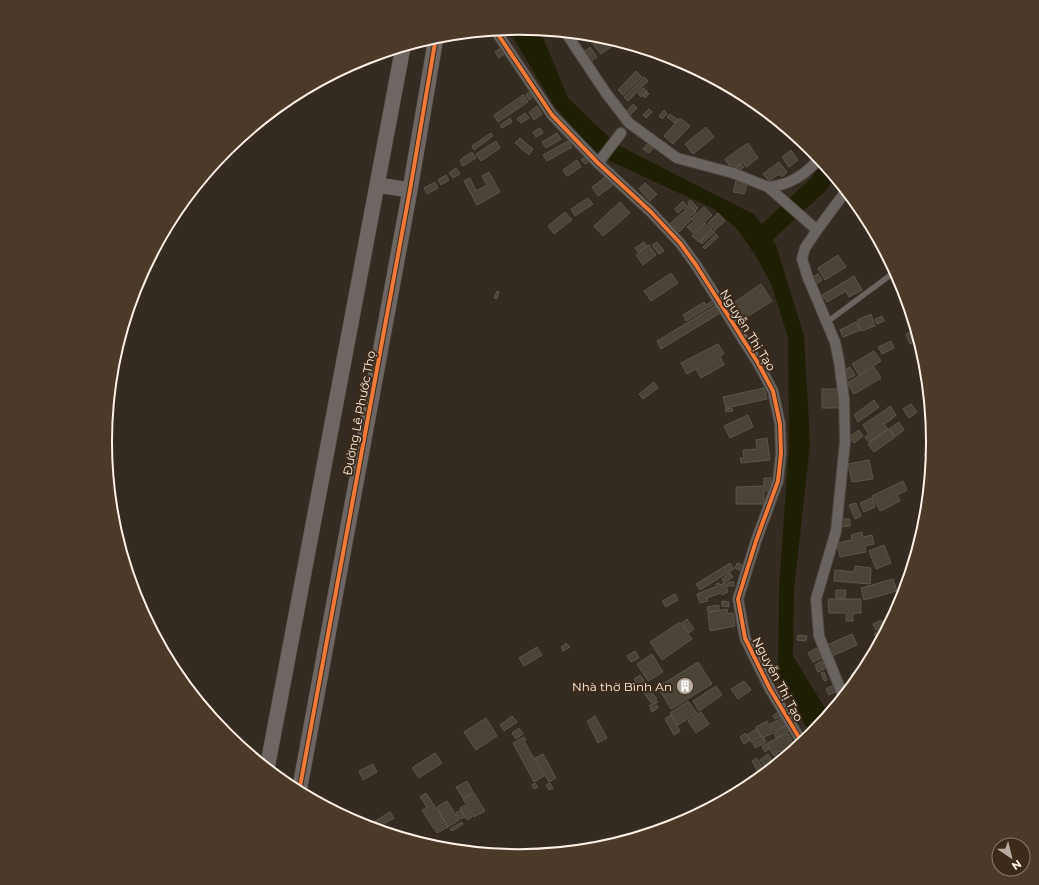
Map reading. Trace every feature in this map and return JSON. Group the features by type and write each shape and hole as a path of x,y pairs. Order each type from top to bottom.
{"street":[{"name":"Nguyễn Thị Tạo","path":"499,36 552,114 651,212 680,243 754,356 773,391 780,424 781,453 778,482 756,541 738,599 745,638 770,689 800,738"},
{"path":"570,38 606,93 629,123 677,158 733,174 772,190 814,226"},
{"name":"Đường Lê Phước Thọ","path":"300,785 410,190 435,44"},
{"name":"Đường Lê Phước Thọ","path":"268,763 401,53"},
{"path":"599,162 621,133"},
{"path":"772,190 799,178 815,162"},
{"path":"377,185 410,190"},
{"path":"842,692 819,636 816,599 836,531 845,442 843,380 835,342 808,278 802,259 814,226 843,194"}],"lane":[{"path":"621,133 629,123"},
{"path":"827,322 891,275"}],"shaded area":[{"path":"512,35 542,36 568,98 616,144 755,215 776,245 804,336 810,444 794,590 793,656 826,711 809,730 778,680 779,587 789,448 788,337 771,284 756,256 737,229 716,210 597,155 553,104"}],"building":[{"path":"573,38 579,39 575,42"},
{"path":"595,42 612,46 601,54 593,44"},
{"path":"502,47 507,52 499,58 495,52"},
{"path":"590,47 597,57 589,63 582,54"},
{"path":"636,71 642,77 623,95 618,90"},
{"path":"644,77 648,81 628,101 624,97"},
{"path":"643,88 647,91 641,97 638,93"},
{"path":"531,91 534,96 529,100 526,94"},
{"path":"647,92 649,94 645,98 643,96"},
{"path":"524,95 528,102 526,103 521,96"},
{"path":"520,97 525,104 498,122 494,115"},
{"path":"633,104 637,108 630,115 626,112"},
{"path":"537,106 542,114 534,120 529,112"},
{"path":"649,109 652,112 646,118 643,115"},
{"path":"664,110 667,114 662,119 659,116"},
{"path":"525,113 529,118 521,123 517,119"},
{"path":"670,114 678,120 675,123 667,117"},
{"path":"510,118 512,122 502,128 500,125"},
{"path":"680,118 690,126 673,144 664,136"},
{"path":"706,127 714,137 693,154 685,144"},
{"path":"540,128 543,133 536,137 533,132"},
{"path":"491,133 493,136 474,150 472,146"},
{"path":"557,133 561,139 546,148 542,142"},
{"path":"520,138 533,149 529,155 515,143"},
{"path":"496,141 500,148 481,161 476,154"},
{"path":"568,141 572,147 547,161 543,155"},
{"path":"649,142 655,146 649,153 643,149"},
{"path":"748,143 758,158 746,167 743,162 732,170 725,159"},
{"path":"791,150 798,160 789,167 782,157"},
{"path":"472,152 476,158 463,166 460,160"},
{"path":"587,155 591,160 585,164 581,160"},
{"path":"577,160 581,167 567,176 563,170"},
{"path":"779,162 787,172 782,177 779,174 769,181 763,174"},
{"path":"741,164 744,167 734,173 732,170"},
{"path":"456,168 460,174 453,178 449,173"},
{"path":"489,172 500,192 477,205 464,181 470,178 476,191 487,185 482,176"},
{"path":"446,175 449,180 441,185 438,180"},
{"path":"607,176 613,185 598,196 592,187"},
{"path":"737,178 748,181 744,194 733,192"},
{"path":"435,182 438,188 427,194 424,188"},
{"path":"645,183 657,194 650,201 639,189"},
{"path":"588,198 593,204 575,216 571,209"},
{"path":"690,200 698,208 695,211 688,203"},
{"path":"683,201 686,205 678,213 675,209"},
{"path":"620,202 630,213 603,236 594,226"},
{"path":"688,205 696,212 691,216 684,209"},
{"path":"704,207 712,215 693,233 687,227 694,221 692,218"},
{"path":"684,211 692,219 679,232 670,224"},
{"path":"565,212 572,220 554,234 548,226"},
{"path":"718,213 725,221 715,230 708,223"},
{"path":"705,223 712,229 699,242 692,236"},
{"path":"713,230 715,232 702,244 700,242"},
{"path":"716,234 718,237 705,249 703,247"},
{"path":"644,242 647,246 638,252 635,248"},
{"path":"657,242 664,251 659,254 652,245"},
{"path":"649,245 656,255 643,265 636,255"},
{"path":"838,255 846,267 825,280 818,268"},
{"path":"671,273 678,283 651,301 644,291"},
{"path":"818,274 822,280 816,284 812,277"},
{"path":"854,276 862,290 849,297 846,291 827,302 822,295"},
{"path":"761,284 772,301 742,320 732,304"},
{"path":"497,291 499,292 497,299 494,298"},
{"path":"712,301 714,304 686,321 683,315 704,302 706,305"},
{"path":"715,306 720,313 661,349 657,341"},
{"path":"871,314 875,326 861,331 857,320"},
{"path":"882,316 884,321 877,324 875,319"},
{"path":"856,322 860,330 843,337 840,330"},
{"path":"911,332 914,342 910,344 906,334"},
{"path":"891,341 894,348 882,354 878,347"},
{"path":"718,344 724,354 720,356 724,365 701,378 696,369 687,374 681,363"},
{"path":"874,351 881,361 859,375 852,364"},
{"path":"850,367 855,375 848,379 843,371"},
{"path":"874,367 881,378 854,394 847,383"},
{"path":"654,382 658,388 643,399 639,394"},
{"path":"764,388 767,399 726,408 723,397"},
{"path":"822,389 842,389 842,408 822,408"},
{"path":"874,400 879,407 858,422 854,415"},
{"path":"911,404 917,412 909,418 903,409"},
{"path":"890,406 896,415 893,418 886,409"},
{"path":"732,408 733,411 726,412 725,409"},
{"path":"885,410 892,419 884,424 888,429 869,442 865,437 869,434 863,425"},
{"path":"748,415 753,427 730,438 724,426"},
{"path":"899,422 904,430 895,437 889,429"},
{"path":"889,429 894,438 874,452 868,444"},
{"path":"859,430 863,436 854,443 849,437"},
{"path":"767,438 770,460 741,463 740,458 744,458 743,450 757,449 756,440"},
{"path":"869,460 873,479 852,482 848,464"},
{"path":"764,478 771,478 772,491 764,491 764,504 736,504 736,487 764,486"},
{"path":"903,481 907,490 897,495 900,501 880,511 872,496"},
{"path":"872,498 875,507 864,512 860,503"},
{"path":"856,503 861,516 855,519 849,505"},
{"path":"838,519 850,519 850,526 839,527"},
{"path":"862,532 863,537 872,535 874,544 865,546 866,552 840,557 837,543 852,540 851,535"},
{"path":"884,545 891,563 876,569 869,551"},
{"path":"730,563 734,569 700,590 696,584"},
{"path":"737,563 745,566 743,571 735,568"},
{"path":"855,566 871,568 870,584 834,581 835,570 854,572"},
{"path":"730,573 733,577 724,583 722,579"},
{"path":"893,579 897,591 864,600 861,588"},
{"path":"728,582 734,582 734,586 727,586"},
{"path":"719,583 720,585 725,583 728,592 722,595 721,593 707,598 708,601 700,603 697,594 717,586 716,584"},
{"path":"836,590 846,590 845,599 836,598"},
{"path":"675,594 678,600 666,607 662,601"},
{"path":"828,599 861,599 861,613 853,613 853,621 846,621 846,613 829,613"},
{"path":"722,601 729,602 729,607 722,606"},
{"path":"719,605 719,610 708,612 707,607"},
{"path":"727,609 728,614 733,613 735,626 710,631 708,613"},
{"path":"687,619 694,629 689,633 682,623"},
{"path":"881,620 883,627 876,630 873,624"},
{"path":"680,622 692,639 662,660 650,642"},
{"path":"879,631 880,632 876,637 874,634"},
{"path":"852,634 857,645 830,657 825,646"},
{"path":"798,635 807,636 806,641 797,640"},
{"path":"566,643 570,647 563,651 561,647"},
{"path":"537,647 542,655 524,666 519,658"},
{"path":"817,648 822,658 813,662 808,653"},
{"path":"635,651 639,658 631,662 627,656"},
{"path":"652,654 663,672 648,681 637,664"},
{"path":"822,661 826,668 818,672 815,665"},
{"name":"Nhà thờ Bình An","path":"698,662 712,684 671,709 658,687"},
{"path":"857,671 853,677 851,674"},
{"path":"824,672 827,680 824,681 821,673"},
{"path":"640,675 657,699 651,703 634,679"},
{"path":"744,681 751,690 738,699 731,689"},
{"path":"834,685 837,691 829,695 826,689"},
{"path":"716,686 722,695 699,711 693,701"},
{"path":"657,701 658,702 650,707 649,706"},
{"path":"688,701 697,713 678,725 670,713"},
{"path":"657,705 658,708 652,712 650,709"},
{"path":"701,712 709,724 696,733 688,721"},
{"path":"778,712 781,716 775,719 773,716"},
{"path":"671,715 680,731 674,735 665,719"},
{"path":"512,716 517,722 504,731 500,725"},
{"path":"595,716 607,738 598,743 587,721"},
{"path":"486,718 497,736 476,750 464,732"},
{"path":"782,718 786,725 774,731 770,724"},
{"path":"767,721 773,733 762,738 756,727"},
{"path":"787,725 790,730 776,738 774,733"},
{"path":"519,728 523,734 516,739 512,733"},
{"path":"756,729 761,737 752,743 747,735"},
{"path":"745,733 750,740 744,744 740,737"},
{"path":"788,733 794,744 782,754 780,751 773,755 767,743"},
{"path":"524,737 526,740 524,741 544,776 534,782 513,743"},
{"path":"764,738 766,742 755,748 753,744"},
{"path":"766,744 769,749 765,752 762,746"},
{"path":"435,753 442,763 419,778 412,768"},
{"path":"543,754 556,778 549,782 535,758"},
{"path":"768,754 773,762 765,768 760,760"},
{"path":"778,754 779,756 776,759 774,756"},
{"path":"757,758 763,769 758,773 752,761"},
{"path":"373,764 377,772 363,780 359,771"},
{"path":"467,781 473,792 463,798 456,787"},
{"path":"535,783 538,787 534,789 532,785"},
{"path":"550,783 553,788 549,790 546,785"},
{"path":"426,793 445,822 434,829 422,810 427,807 420,797"},
{"path":"474,793 485,811 474,817 463,799"},
{"path":"447,801 459,820 448,827 437,807"},
{"path":"465,805 472,817 467,820 460,808"},
{"path":"461,810 465,817 460,819 456,813"},
{"path":"390,812 394,818 382,825 377,824 375,821"},
{"path":"462,822 463,824 452,831 450,829"},
{"path":"446,824 448,827 437,833 435,830"}],"waterway":[{"path":"767,232 819,184 825,173"}],"cycle path":[{"path":"499,36 552,115 598,163 651,212 680,243 696,265 758,363 773,391 780,424 781,453 778,481 756,541 738,599 745,638 770,689 800,738"},
{"path":"300,785 410,190 435,44"}],"place":[{"name":"Nhà thờ Bình An","path":"685,686"}]}
